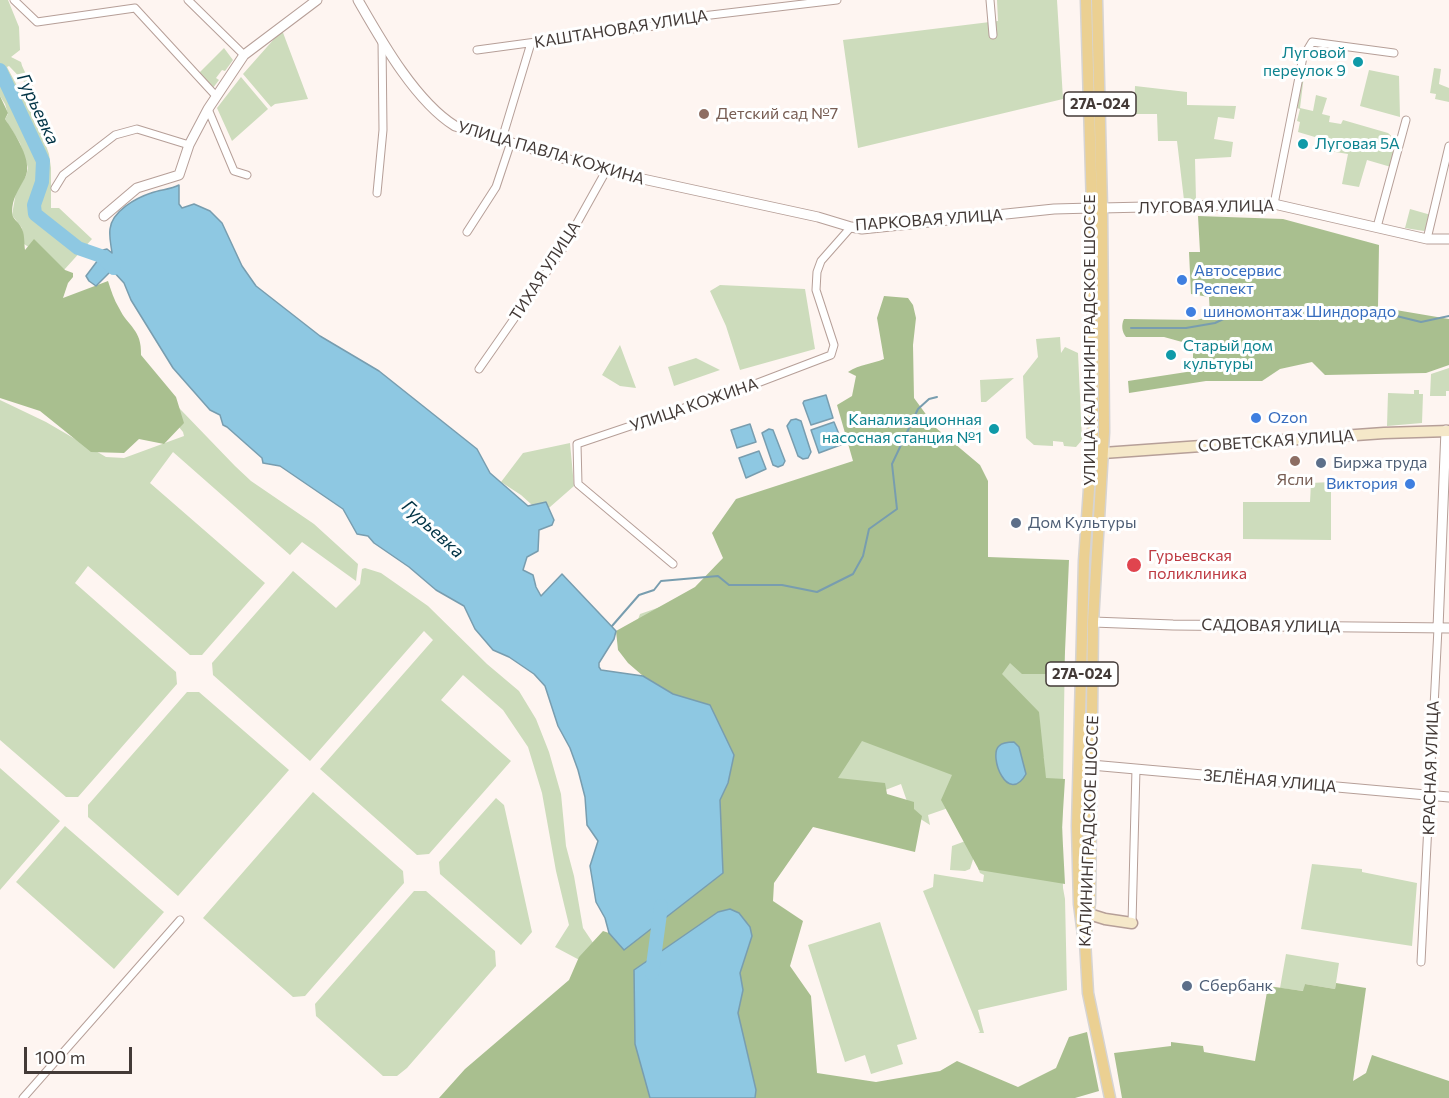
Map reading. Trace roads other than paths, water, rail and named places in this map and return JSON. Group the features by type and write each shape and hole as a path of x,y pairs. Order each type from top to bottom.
{"main road":[{"name":"УЛИЦА КАЛИНИНГРАДСКОЕ ШОССЕ","path":"1086,0 1097,208"},
{"name":"УЛИЦА КАЛИНИНГРАДСКОЕ ШОССЕ","path":"1090,924 1078,895 1077,826 1084,561 1098,454 1097,0"},
{"name":"СОВЕТСКАЯ УЛИЦА","path":"1098,454 1447,431"},
{"name":"КАЛИНИНГРАДСКОЕ ШОССЕ","path":"1098,454 1093,622 1088,993 1110,1098"},
{"path":"1090,924 1131,923"}],"street":[{"path":"14,0 37,22 135,8 216,96"},
{"path":"188,0 244,55"},
{"path":"104,216 137,188 179,175 189,145 208,109 244,55 317,0"},
{"name":"УЛИЦА ПАВЛА КОЖИНА","path":"358,0 408,79 444,119 455,126 606,171 662,184"},
{"name":"КАШТАНОВАЯ УЛИЦА","path":"477,50 654,26 694,17 837,0"},
{"path":"990,0 993,35"},
{"path":"377,193 383,130 382,41"},
{"path":"1274,204 1303,57 1312,42 1394,54"},
{"path":"467,232 496,187 531,43"},
{"path":"208,109 234,171 247,175"},
{"path":"1377,227 1406,120"},
{"path":"55,188 63,175 116,135 137,129 189,145"},
{"path":"1426,239 1449,146"},
{"name":"ТИХАЯ УЛИЦА","path":"479,369 562,250 606,171"},
{"name":"ПАРКОВАЯ УЛИЦА","path":"662,184 818,217 862,229 1054,209 1097,208"},
{"name":"ЛУГОВАЯ УЛИЦА","path":"1097,208 1274,204 1426,239 1449,239"},
{"name":"УЛИЦА КОЖИНА","path":"673,564 578,484 577,444 755,384 831,355 834,345 816,290 817,272 821,261 851,227"},
{"name":"КРАСНАЯ УЛИЦА","path":"1421,962 1447,431"},
{"name":"САДОВАЯ УЛИЦА","path":"1093,622 1173,625 1449,627"},
{"name":"ЗЕЛЁНАЯ УЛИЦА","path":"1091,765 1449,797"},
{"path":"1131,923 1137,769"},
{"path":"23,1098 180,920"}],"water":[{"path":"179,185 179,204 182,208 194,204 210,211 222,223 242,266 256,286 320,336 379,371 477,449 490,473 528,506 546,502 554,520 552,525 539,530 538,551 527,557 523,570 533,575 541,596 562,574 616,631 614,639 599,663 601,670 643,676 673,694 710,705 734,755 728,783 720,800 723,873 624,950 609,933 605,918 596,902 590,866 598,841 587,825 585,797 578,770 570,748 558,726 545,686 534,674 509,657 493,650 475,629 464,606 436,590 368,536 357,534 343,509 280,466 263,463 262,458 223,425 220,415 210,410 173,368 131,300 124,283 112,270 96,286 86,276 103,250 107,249 112,253 110,229 115,216 120,211 145,195"},
{"path":"826,395 833,418 811,425 804,401"},
{"path":"791,420 801,421 811,452 808,458 803,459 798,456 787,426"},
{"path":"834,422 843,444 819,453 811,430"},
{"path":"750,424 756,442 737,448 731,430"},
{"path":"769,429 773,430 785,461 778,467 773,465 762,433"},
{"path":"759,451 766,469 746,478 739,458"},
{"path":"1014,742 1019,747 1026,774 1013,785 1007,782 998,768 996,751 1002,744"},
{"path":"730,909 739,913 750,927 752,936 740,973 743,990 738,1013 756,1090 755,1098 650,1098 635,1044 634,970 718,912"}],"waterway":[{"name":"Гурьевка","path":"0,70 43,161 42,182 34,205 35,214 78,248 101,256 114,268"},
{"path":"1131,328 1186,328 1215,323 1234,314 1264,318 1319,307 1376,311 1421,322 1449,316"},
{"path":"612,626 639,595 654,590 661,581 718,576 729,585 782,585 817,592 853,574 863,556 869,529 897,509 892,464 918,409 929,399 937,397"},
{"name":"Гурьевка","path":"652,973 661,906"}],"place":[{"name":"Луговой переулок 9","path":"1358,62"},
{"name":"Детский сад №7","path":"704,114"},
{"name":"Луговая 5А","path":"1303,144"},
{"name":"Автосервис Респект","path":"1182,280"},
{"name":"шиномонтаж Шиндорадо","path":"1191,312"},
{"name":"Старый дом культуры","path":"1171,355"},
{"name":"Ozon","path":"1256,418"},
{"name":"Канализационная насосная станция №1","path":"994,429"},
{"name":"Ясли","path":"1295,461"},
{"name":"Биржа труда","path":"1321,463"},
{"name":"Виктория","path":"1410,484"},
{"name":"Дом Культуры","path":"1016,523"},
{"name":"Гурьевская поликлиника","path":"1134,565"},
{"name":"Сбербанк","path":"1187,986"}]}
